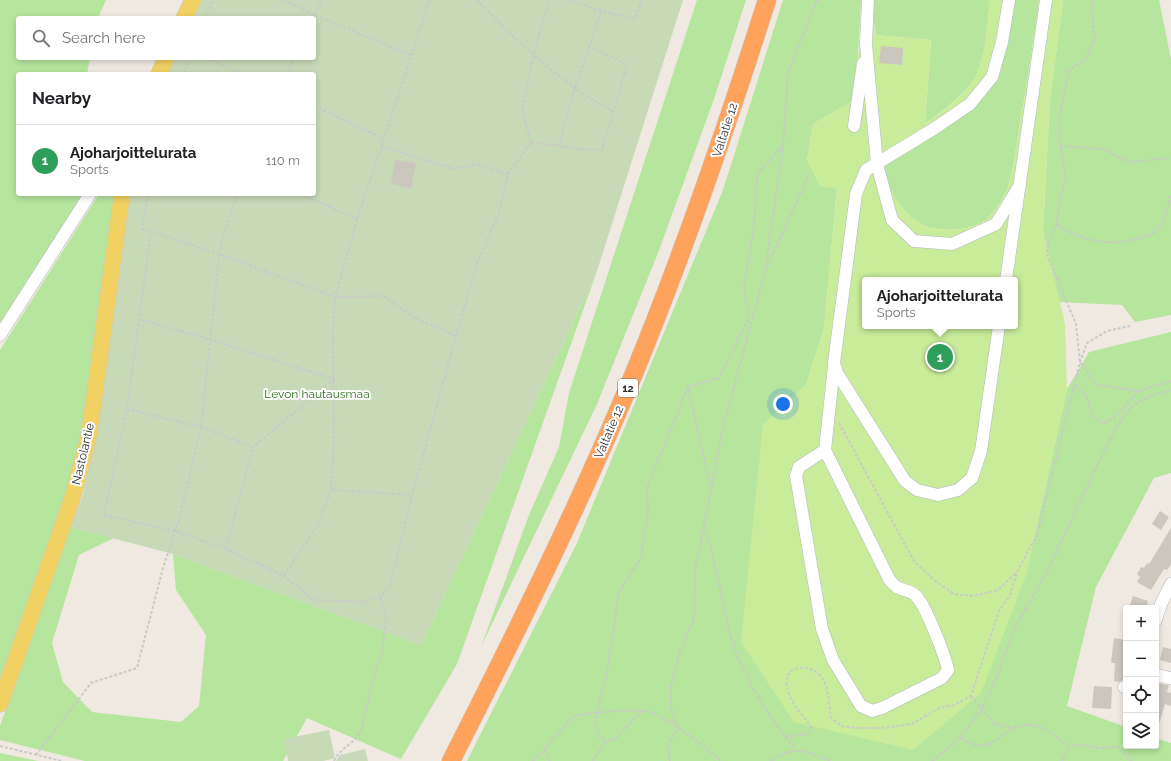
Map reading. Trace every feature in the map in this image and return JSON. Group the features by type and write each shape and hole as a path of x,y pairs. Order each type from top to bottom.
{"highway":[{"name":"Valtatie 12","path":"451,761 553,557 634,372 707,184 767,0"}],"main road":[{"path":"185,16 193,0"},
{"path":"160,72 165,60"},
{"name":"Nastolantie","path":"0,704 73,496 89,435 122,196"}],"street":[{"path":"854,126 866,44 868,0"},
{"path":"825,450 799,467 796,476 822,630 833,660 861,706 872,711 882,708 942,678 948,670 945,657 921,604 915,594 895,588 889,579 825,450 834,363 856,194 866,170 935,128 970,104 992,77 1002,42 1009,0"},
{"path":"1006,277 1046,0"},
{"path":"866,44 877,164 892,220 914,240 952,244 996,224 1020,185"},
{"path":"0,334 89,196"},
{"path":"834,363 837,373 905,481 918,490 938,495 958,490 972,478 981,451 999,329"},
{"path":"1159,610 1171,584"},
{"path":"1159,676 1171,678"}],"path":[{"path":"206,16 212,0"},
{"path":"284,0 312,16"},
{"path":"314,16 322,0"},
{"path":"284,576 320,521 331,490 334,441 333,335 335,297 357,219 430,0"},
{"path":"477,0 534,54 576,87 614,111"},
{"path":"151,231 138,319 128,409 104,515 175,532 226,549 284,576 314,600 364,602 380,597 390,586 412,495 478,261 498,216 508,174 530,142 522,110 534,54 549,0"},
{"path":"570,0 601,11 635,19 642,0"},
{"path":"670,761 668,747 677,728 671,707 671,686 680,651 694,619 695,571 724,423 766,269 783,146 788,73 817,0"},
{"path":"1092,0 1094,41 1086,60 1069,70 1060,120 1060,146 1066,178 1060,198 1057,225 1048,242 1047,255 1076,324 1080,362 1096,385 1139,391 1171,381"},
{"path":"559,146 576,87 601,11"},
{"path":"316,18 411,55"},
{"path":"530,142 602,150 626,69 623,62 589,47"},
{"path":"185,72 190,60"},
{"path":"212,60 239,72"},
{"path":"288,72 293,60"},
{"path":"316,107 383,138"},
{"path":"381,146 454,169 479,164 508,174"},
{"path":"688,387 719,378 749,318 744,286 754,226 757,174 783,146"},
{"path":"1060,146 1104,149 1128,162 1171,158"},
{"path":"766,269 809,175"},
{"path":"148,196 142,229 219,254 335,297 384,296 415,318 456,336"},
{"path":"36,755 91,683 137,668 163,568 175,532 201,427 219,254 236,196"},
{"path":"305,196 357,219"},
{"path":"1057,225 1073,235 1086,239 1112,243 1132,240 1154,233 1163,221 1171,196"},
{"path":"138,319 209,339 334,379"},
{"path":"785,737 808,734 812,728 792,702 787,685 787,677 791,670 798,667 812,669 823,679 831,718 842,726 855,728 882,728 912,724 941,707 954,705 971,696 999,611 1010,595 1018,572 1037,535 1080,362 1088,343 1107,331 1130,326"},
{"path":"226,549 253,447 334,379"},
{"path":"1075,386 1084,391 1088,398 1093,417 1103,423 1113,419 1139,391"},
{"path":"688,387 711,487"},
{"path":"642,711 614,740 606,741 599,736 595,725 596,713 606,678 619,592 641,558 648,513 647,488 688,387"},
{"path":"932,761 960,738 981,710 997,677 1009,642 1018,622 1045,576 1108,443 1125,414 1135,404 1150,396 1171,390"},
{"path":"830,406 914,561 934,580 954,594 974,596 998,590 1018,572"},
{"path":"128,409 201,427 253,447"},
{"path":"331,490 412,495"},
{"path":"704,529 711,547 728,624 739,659 756,694 785,737 796,750"},
{"path":"334,761 338,752 357,739 361,731 375,673 384,648 386,617 380,597"},
{"path":"971,696 981,710 995,724 1013,728 1032,725 1052,733 1069,747"},
{"path":"533,761 574,716 632,710 652,713 687,733 721,761"},
{"path":"960,738 972,746 985,747 999,741 1013,728"},
{"path":"593,761 606,741"},
{"path":"1062,761 1069,747 1080,744 1096,748 1118,747 1132,761"},
{"path":"0,746 62,761"},
{"path":"545,749 550,761"},
{"path":"771,761 783,753 796,750 831,761"}],"green space":[{"path":"0,0 106,0 99,16 16,16 16,60 90,60 87,72 16,72 16,196 83,196 0,324"},
{"name":"Levon hautausmaa","path":"202,0 683,0 597,271 421,645 173,554 70,527 82,498 96,437 130,196 316,196 316,72 168,72 174,60 316,60 316,16 194,16"},
{"path":"697,0 746,0 714,99 658,253 597,404 481,647 529,515 559,447 569,393"},
{"path":"783,0 861,0 858,56 851,102 813,124 807,160 837,188 824,328 806,385 763,425 1026,575 1067,389 1089,352 1171,332 1171,473 1154,478 1096,587 1067,706 1123,726 1123,749 1159,749 1159,739 1171,743 1171,761 467,761 577,543 723,190"},
{"path":"871,0 990,0 985,46 973,81 961,95 925,124 931,40 876,35"},
{"path":"990,0 1014,0 1001,67 986,94 959,119 888,163 884,169 886,178 900,205 907,213 923,225 932,228 953,230 967,228 980,223 992,213 1006,192 1012,171 1039,0 1063,0 1050,99 1043,231 1065,324 1067,389 1026,575 981,693 913,750 794,722 741,642 763,425 806,385 824,328 837,189 820,186 807,160 813,124 851,102 866,6 871,5 876,35 931,40 925,124 955,101 973,80 983,55"},
{"path":"1014,0 1039,0 1014,164 1006,192 992,213 986,219 974,226 946,230 923,225 907,213 900,205 886,178 884,169 888,163 959,119"},
{"path":"1063,0 1159,0 1171,59 1171,315 1135,322 1122,305 1059,302 1043,231 1050,99"},
{"path":"98,196 113,196 114,211 83,434 67,493 0,680 0,350"},
{"path":"597,271 457,664 401,759 307,718 283,761 85,761 0,740 0,726 70,527 114,538 79,555 52,643 63,682 92,712 181,722 199,706 206,635 176,590 173,554 421,645"},
{"path":"329,730 335,758 323,761 288,761 284,739"},
{"path":"365,749 368,761 336,761 340,755"},
{"path":"0,753 38,761 0,761"}],"building":[{"path":"881,46 903,48 902,65 879,63"},
{"path":"395,160 416,163 411,188 391,184"},
{"path":"1160,511 1169,517 1161,530 1152,524"},
{"path":"1171,528 1171,564 1167,570 1164,569 1151,590 1137,582 1140,577 1137,574 1141,567 1144,568 1147,563 1149,564"},
{"path":"1133,596 1148,601 1147,605 1130,605"},
{"path":"1114,638 1123,640 1123,680 1119,682 1114,681 1115,663 1111,663"},
{"path":"1163,647 1171,649 1171,663 1160,660"},
{"path":"1159,683 1169,685 1167,692 1171,693 1171,706 1165,704 1159,724"},
{"path":"1094,686 1112,687 1111,709 1092,708"}],"place":[{"name":"Ajoharjoittelurata","path":"940,357"}]}
